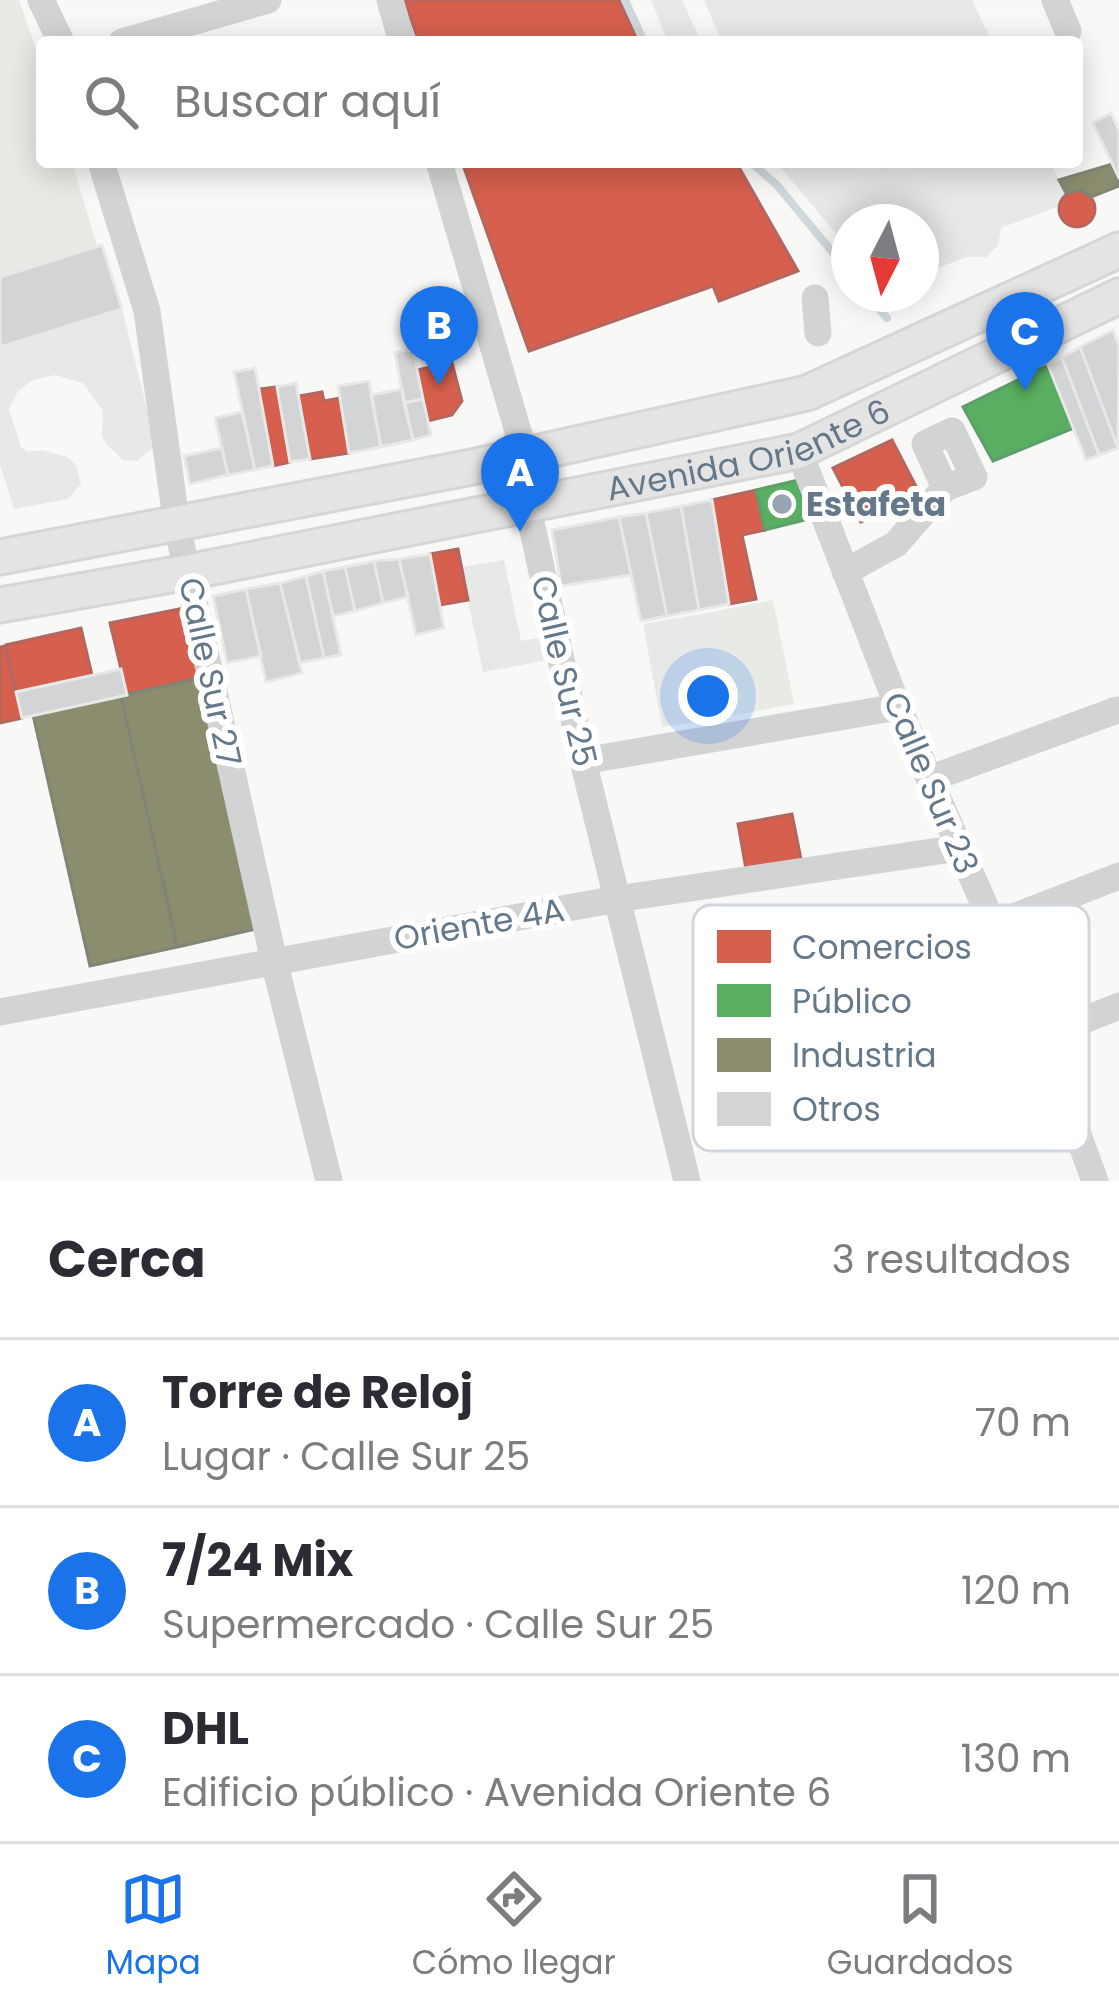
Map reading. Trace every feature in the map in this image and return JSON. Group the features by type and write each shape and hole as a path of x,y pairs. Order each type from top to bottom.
{"main road":[{"name":"Avenida Oriente 6","path":"0,556 177,526 807,393 1119,250"},
{"name":"Avenida Oriente 6","path":"0,604 188,572 812,445 1119,296"},
{"path":"807,393 812,445"},
{"path":"526,502 561,467 673,445 713,414"},
{"path":"389,531 406,514 492,491 525,455"}],"street":[{"path":"41,0 58,36"},
{"path":"143,36 268,0"},
{"path":"390,0 400,36"},
{"path":"1054,0 1068,32"},
{"name":"Calle Sur 27","path":"103,168 147,311 177,526 274,961 329,1181"},
{"name":"Calle Sur 25","path":"441,168 525,455 526,502 687,1181"},
{"path":"815,298 818,333"},
{"name":"Calle Sur 23","path":"812,445 845,572 984,905"},
{"path":"845,572 896,544 945,488"},
{"path":"584,761 898,707"},
{"path":"929,779 1117,710"},
{"name":"Oriente 4A","path":"0,1012 617,899 959,848"},
{"path":"1044,905 1119,876"},
{"path":"1089,1018 1119,1006"},
{"name":"Calle Sur 23","path":"1082,1151 1093,1181"},
{"path":"1093,1181 1119,1173"}],"shaded area":[{"path":"0,0 19,0 36,49 36,168 74,168 97,246 0,276"},
{"path":"651,0 682,0 698,36 666,36"},
{"path":"704,0 972,0 989,36 719,36"},
{"path":"781,168 1053,168 1066,193 1059,206 1001,228 998,245 987,257 967,257 939,267 939,204 831,204 831,228"},
{"path":"122,309 156,446 137,461 123,460 106,444 103,411 83,383 55,375 33,380 18,391 9,409 21,447 67,457 76,465 81,484 68,499 14,509 0,465 0,347"},
{"path":"504,560 521,641 539,638 544,661 483,672 461,567"},
{"path":"773,600 794,704 731,716 712,612"},
{"path":"712,612 731,716 662,727 643,624"}],"building: Comercios":[{"path":"404,0 619,0 636,36 417,36"},
{"path":"464,168 739,168 798,271 719,301 713,286 529,351"},
{"path":"1077,191 1090,196 1095,209 1090,222 1077,227 1064,222 1059,209 1064,196"},
{"path":"452,363 462,401 452,415 428,421 417,370"},
{"path":"277,387 290,462 273,466 259,389"},
{"path":"322,392 324,401 340,398 349,453 310,459 299,396"},
{"path":"892,440 920,494 861,522 833,468"},
{"path":"756,490 765,530 742,535 756,599 729,604 712,500"},
{"path":"458,549 468,600 440,605 430,554"},
{"path":"184,608 200,678 127,694 110,623"},
{"path":"81,628 92,675 16,692 6,645"},
{"path":"5,646 22,718 0,723 0,647"},
{"path":"792,814 801,859 746,869 738,824"}],"building: Público":[{"path":"1048,365 1074,428 993,461 963,407"},
{"name":"Estafeta","path":"798,480 809,519 765,530 756,490"}],"building: Industria":[{"path":"1112,164 1119,186 1091,197 1081,190 1066,193 1059,180"},
{"path":"200,678 256,929 178,947 121,696"},
{"path":"121,696 177,947 90,966 33,715"}],"building: Otros":[{"path":"1111,113 1119,131 1119,178 1093,123"},
{"path":"102,245 122,309 0,347 0,277"},
{"path":"1113,330 1119,346 1118,448 1080,347"},
{"path":"1080,347 1118,448 1099,455 1062,358"},
{"path":"413,350 423,399 404,403 395,352"},
{"path":"1062,358 1099,455 1086,460 1048,365"},
{"path":"255,368 273,466 255,470 234,372"},
{"path":"369,381 381,447 349,453 338,386"},
{"path":"296,383 310,459 290,462 277,387"},
{"path":"402,389 413,440 381,447 371,395"},
{"path":"423,399 431,435 413,440 404,403"},
{"path":"242,412 255,470 228,475 215,418"},
{"path":"222,448 228,475 190,484 184,456"},
{"path":"712,500 729,604 699,610 681,506"},
{"path":"681,506 699,610 667,616 646,513"},
{"path":"646,513 667,616 641,621 619,517"},
{"path":"619,517 631,575 561,586 552,530"},
{"path":"430,554 444,628 416,635 399,559"},
{"path":"399,559 408,597 383,603 374,561"},
{"path":"374,561 383,603 355,611 345,567"},
{"path":"345,567 355,611 333,616 323,571"},
{"path":"323,571 341,655 324,658 306,576"},
{"path":"306,576 324,658 300,663 280,583"},
{"path":"280,583 302,673 266,682 246,589"},
{"path":"246,589 261,656 227,663 213,596"},
{"path":"121,669 127,695 22,718 16,692"}],"waterway":[{"path":"625,0 641,36"},
{"path":"757,168 831,250"},
{"path":"882,312 887,318"}],"place":[{"name":"7/24 Mix","path":"439,385"},
{"name":"DHL","path":"1025,391"},
{"name":"Estafeta","path":"782,504"},
{"name":"Torre de Reloj","path":"520,532"}]}
